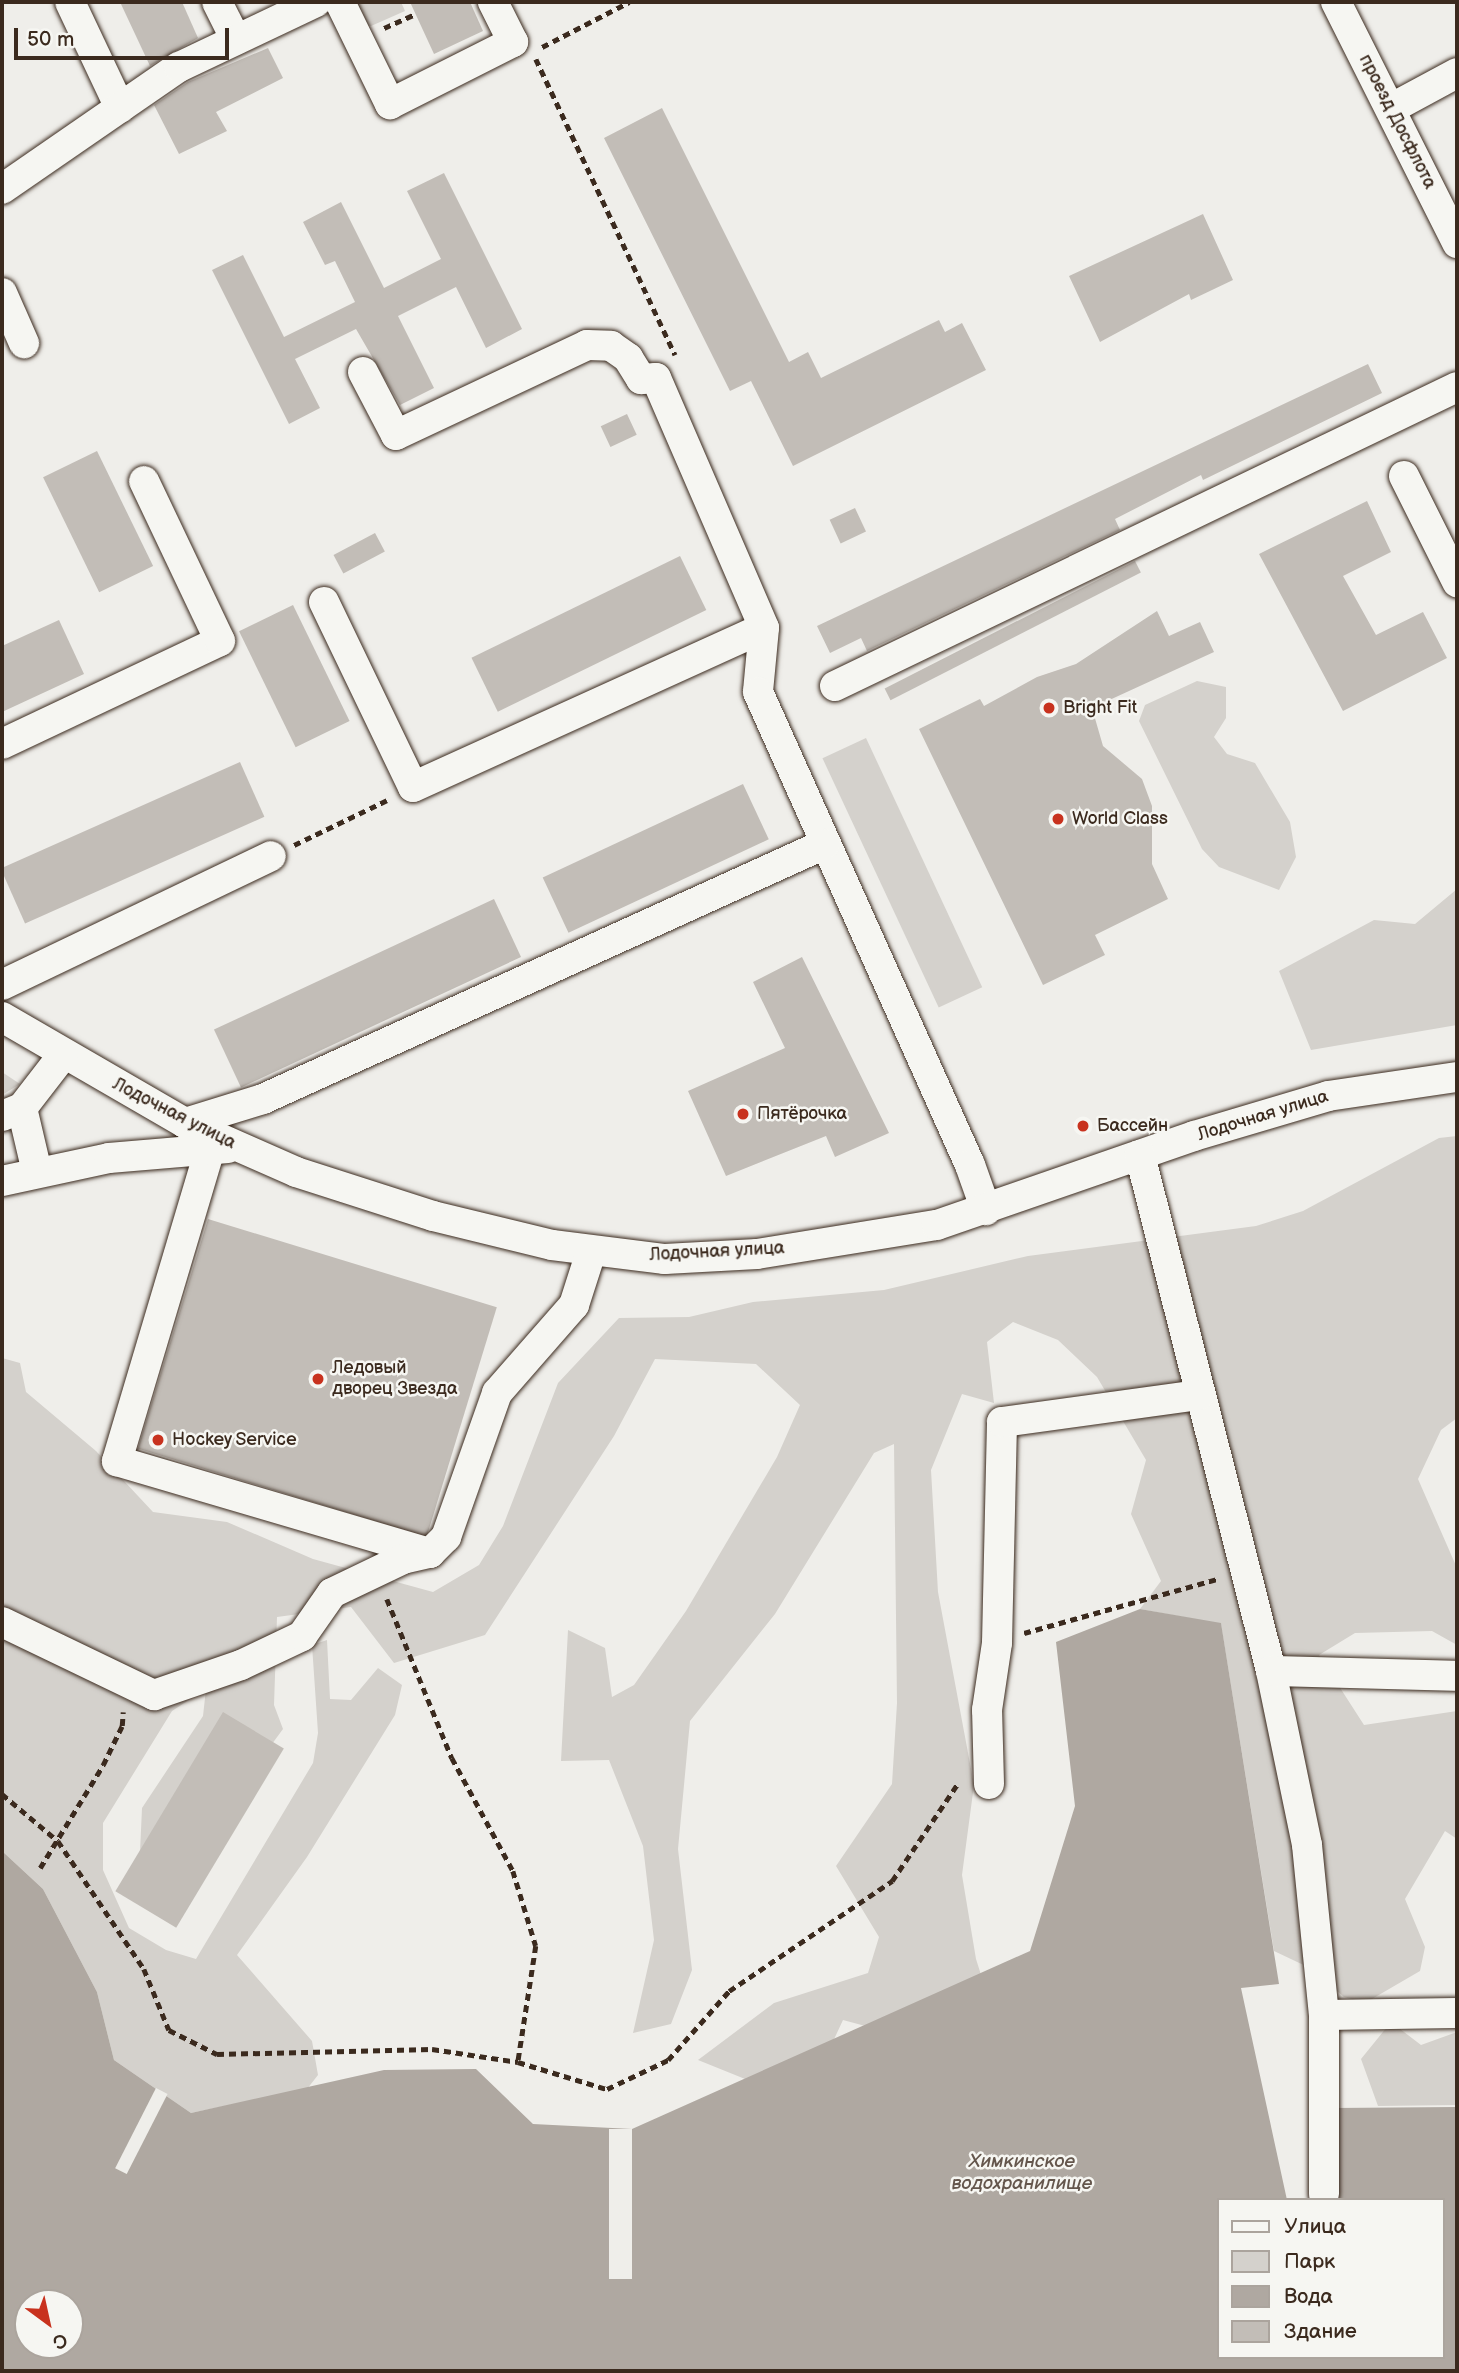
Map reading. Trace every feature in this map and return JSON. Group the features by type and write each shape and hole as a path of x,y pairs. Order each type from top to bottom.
{"street":[{"path":"71,2 120,108"},
{"path":"218,2 236,40"},
{"path":"5,177 120,108 179,67 316,2"},
{"path":"340,2 390,104 513,42 493,2"},
{"name":"проезд Досфлота","path":"1336,2 1392,108 1448,199 1457,243"},
{"path":"1392,108 1457,73"},
{"path":"2,293 24,343"},
{"path":"363,372 396,435 587,345 611,346 628,358 641,379 656,378 764,628 758,692 966,1156 985,1210"},
{"path":"835,686 1457,387"},
{"path":"1404,476 1457,582"},
{"path":"2,744 220,641 144,481"},
{"path":"324,602 413,787 764,628"},
{"path":"185,1123 263,1100 824,844"},
{"path":"2,985 271,856"},
{"name":"Лодочная улица","path":"2,1017 224,1148 433,1216 591,1252 665,1259 757,1254 937,1226 1140,1155 1328,1096 1457,1077"},
{"path":"37,1172 12,1112 63,1055"},
{"path":"2,1181 109,1158 224,1148 117,1461 430,1553"},
{"path":"1140,1155 1271,1671 1307,1844 1324,2015 1324,2194"},
{"path":"2,1622 155,1695 241,1664 302,1636 332,1592 376,1572 430,1553 446,1537 497,1392 574,1304 591,1252"},
{"path":"974,1781 997,1643 1002,1422 1199,1395"},
{"path":"1271,1671 1457,1676"},
{"path":"1324,2015 1457,2013"}],"path":[{"path":"629,2 533,52 677,360 673,370 656,378"},
{"path":"271,856 413,787"},
{"path":"376,1572 452,1758 513,1871 536,1946 518,2062"},
{"path":"997,1643 1077,1616 1245,1572"},
{"path":"40,1868 122,1726 127,1682"},
{"path":"2,1794 58,1841 144,1969 169,2030 217,2054 432,2049 518,2062 607,2089 668,2060 729,1991 892,1881 974,1781"}],"green space":[{"path":"349,2 401,2 405,11 371,26 360,24"},
{"path":"1197,681 1226,687 1226,718 1214,737 1227,754 1255,763 1290,822 1296,857 1279,890 1219,867 1202,849 1139,721 1145,705"},
{"path":"866,738 982,987 939,1008 822,758"},
{"path":"1457,889 1457,1025 1311,1050 1279,971 1374,920 1415,924"},
{"path":"2,1072 20,1084 2,1095"},
{"path":"1457,1136 1457,1418 1441,1430 1418,1479 1457,1568 1457,1645 1432,1631 1355,1633 1319,1655 1364,1725 1457,1711 1457,1839 1445,1831 1405,1899 1425,1947 1420,1971 1365,2003 1344,1997 1312,1969 1274,1951 1221,1624 1140,1609 1161,1581 1131,1514 1146,1460 1097,1377 1058,1340 1013,1322 987,1342 994,1403 962,1394 931,1470 938,1592 974,1785 962,1875 976,1959 989,2000 880,2030 843,2020 822,2065 750,2081 698,2060 774,2003 868,1973 879,1937 836,1866 892,1784 897,1703 894,1444 874,1453 775,1614 690,1721 678,1849 692,1970 671,2024 633,2033 654,1940 643,1846 609,1760 561,1761 568,1630 605,1648 612,1697 634,1685 686,1611 777,1457 800,1405 756,1364 655,1359 614,1436 485,1635 394,1663 351,1607 277,1617 274,1705 283,1729 269,1748 139,1874 142,1808 203,1716 206,1689 172,1711 103,1823 103,1870 129,1928 166,1950 196,1959 313,1763 318,1733 312,1645 327,1640 330,1699 351,1700 378,1668 402,1685 395,1715 307,1857 237,1955 312,2041 318,2075 307,2089 191,2113 114,2060 97,1992 43,1889 2,1851 2,1358 20,1363 26,1392 96,1451 153,1512 227,1522 313,1559 433,1592 479,1565 503,1526 558,1383 619,1318 689,1317 753,1302 884,1290 1028,1256 1256,1226 1303,1211 1439,1138"},
{"path":"1391,2022 1421,2045 1457,2032 1457,2105 1378,2106 1361,2059"}],"water":[{"name":"Химкинское водохранилище","path":"1140,1609 1221,1623 1279,1984 1241,1988 1287,2198 1218,2198 1218,2359 1445,2359 1445,2198 1336,2198 1334,2108 1457,2107 1457,2371 2,2371 2,1851 43,1889 97,1992 114,2060 191,2113 384,2070 476,2069 533,2124 632,2129 1030,1951 1075,1806 1056,1642"}],"pier":[{"path":"156,2088 168,2094 127,2174 115,2168"},
{"path":"609,2129 632,2129 632,2279 609,2279"}],"building":[{"path":"120,2 182,2 198,38 150,66"},
{"path":"410,2 470,2 483,31 434,54"},
{"path":"268,48 283,78 216,112 227,131 179,154 154,105 188,82"},
{"path":"662,108 789,362 808,352 821,378 939,320 945,332 962,323 986,370 793,466 751,381 730,391 604,138"},
{"path":"444,173 522,329 486,348 456,287 398,316 434,388 400,405 356,329 295,359 320,408 289,424 212,270 243,255 284,337 355,302 335,261 325,265 303,222 341,202 384,288 441,259 407,191"},
{"path":"1203,214 1233,280 1191,300 1189,294 1100,342 1069,276"},
{"path":"1368,364 1382,393 1203,480 1201,475 1115,519 1120,530 867,651 861,638 830,653 817,626"},
{"path":"627,414 637,435 610,447 601,426"},
{"path":"97,451 153,566 99,592 43,477"},
{"path":"1367,501 1391,552 1343,576 1376,635 1423,612 1447,658 1343,711 1259,554"},
{"path":"855,508 866,532 841,543 830,520"},
{"path":"375,533 385,552 343,574 334,555"},
{"path":"680,556 706,610 498,712 471,658"},
{"path":"1135,561 1141,573 891,700 885,689"},
{"path":"293,605 350,721 296,747 239,631"},
{"name":"World Class","path":"1157,611 1169,636 1200,622 1214,652 1092,708 1103,746 1142,779 1152,806 1152,864 1168,899 1095,935 1105,955 1043,985 919,729 980,699 984,706 1037,677 1076,664"},
{"path":"59,620 84,674 2,712 2,646"},
{"path":"240,762 264,817 25,923 2,868"},
{"path":"743,784 769,839 568,933 543,877"},
{"path":"494,899 521,957 241,1088 214,1030"},
{"path":"802,957 889,1133 835,1157 826,1136 726,1176 688,1091 785,1048 753,982"},
{"name":"Ледовый дворец Звезда","path":"208,1219 497,1307 427,1537 138,1449"},
{"path":"223,1712 284,1749 176,1928 115,1891"}],"place":[{"name":"Bright Fit","path":"1049,708"},
{"name":"World Class","path":"1058,819"},
{"name":"Пятёрочка","path":"743,1114"},
{"name":"Бассейн","path":"1083,1126"},
{"name":"Ледовый дворец Звезда","path":"318,1379"},
{"name":"Hockey Service","path":"158,1440"}]}
